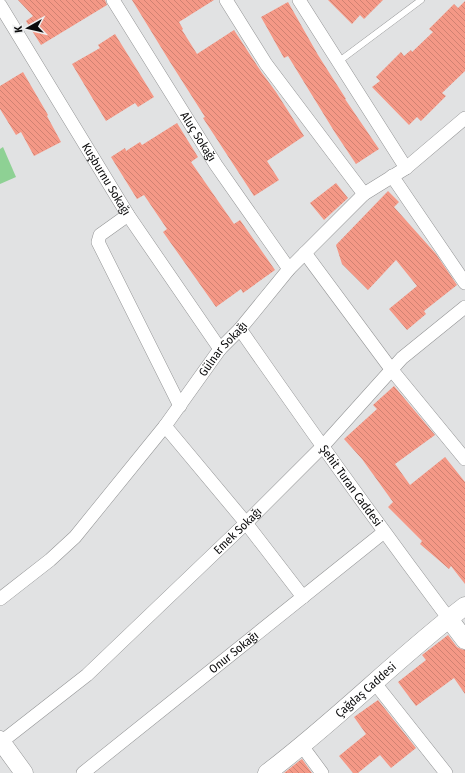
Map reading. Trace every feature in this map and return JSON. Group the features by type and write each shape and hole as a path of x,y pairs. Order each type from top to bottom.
{"street":[{"name":"Aluç Sokağı","path":"113,0 216,165 289,269"},
{"path":"226,0 266,64 364,194"},
{"path":"299,0 406,168"},
{"name":"Kuşburnu Sokağı","path":"0,5 128,215 220,349"},
{"name":"Gülnar Sokağı","path":"0,599 50,560 75,537 165,426 220,349 240,329 289,269 364,194 406,168 465,118"},
{"path":"392,176 465,283"},
{"path":"128,215 100,235 98,242 180,406"},
{"path":"305,253 391,369 465,458"},
{"name":"Emek Sokağı","path":"0,741 88,675 246,523 322,447 402,358 465,307"},
{"name":"Şehit Turan Caddesi","path":"240,329 322,447 465,640"},
{"path":"165,426 246,523 303,597"},
{"name":"Onur Sokağı","path":"83,773 384,532"},
{"name":"Çağdaş Caddesi","path":"267,773 302,746 374,682 465,606"},
{"path":"374,682 446,773"},
{"path":"0,741 24,773"},
{"path":"302,746 322,773"}],"lane":[{"path":"338,62 421,0"}],"green space":[{"path":"3,147 16,177 0,184 0,149"}],"building":[{"path":"18,0 105,0 107,5 41,45 26,21 33,16"},
{"path":"132,0 214,0 179,22 183,29 182,30 197,54 234,30 304,136 267,161 279,180 254,196 203,118 205,117"},
{"path":"328,0 383,0 364,19 360,15 352,24"},
{"path":"465,1 465,71 442,93 446,96 421,121 417,117 409,125 372,87 380,81 376,77 401,52 404,56 411,50 412,52 433,32 429,29 454,4 458,8"},
{"path":"288,2 345,99 379,149 356,164 288,56 284,58 261,17"},
{"path":"115,34 154,97 138,107 135,103 106,121 72,64 100,48 98,45"},
{"path":"23,72 48,115 47,116 61,142 34,156 21,132 16,135 0,109 0,86"},
{"path":"177,123 198,157 191,162 234,224 240,220 275,270 243,293 241,289 216,307 163,232 167,229 144,195 137,199 111,157 125,148 126,151 140,142 142,145"},
{"path":"336,183 348,198 324,220 310,203"},
{"path":"388,191 399,202 394,207 436,254 457,285 424,311 426,314 407,330 389,309 417,286 396,260 368,290 342,264 336,245"},
{"path":"394,386 435,435 395,464 410,485 445,457 465,482 465,584 451,566 449,569 420,544 422,541 388,507 393,502 362,459 344,439 377,409 373,405"},
{"path":"448,635 457,647 465,650 465,694 454,678 416,706 398,682 426,660 422,655"},
{"path":"378,700 416,748 391,768 380,755 358,773 353,773 339,756 366,734 354,717"},
{"path":"302,759 312,773 284,773 299,761"}]}
